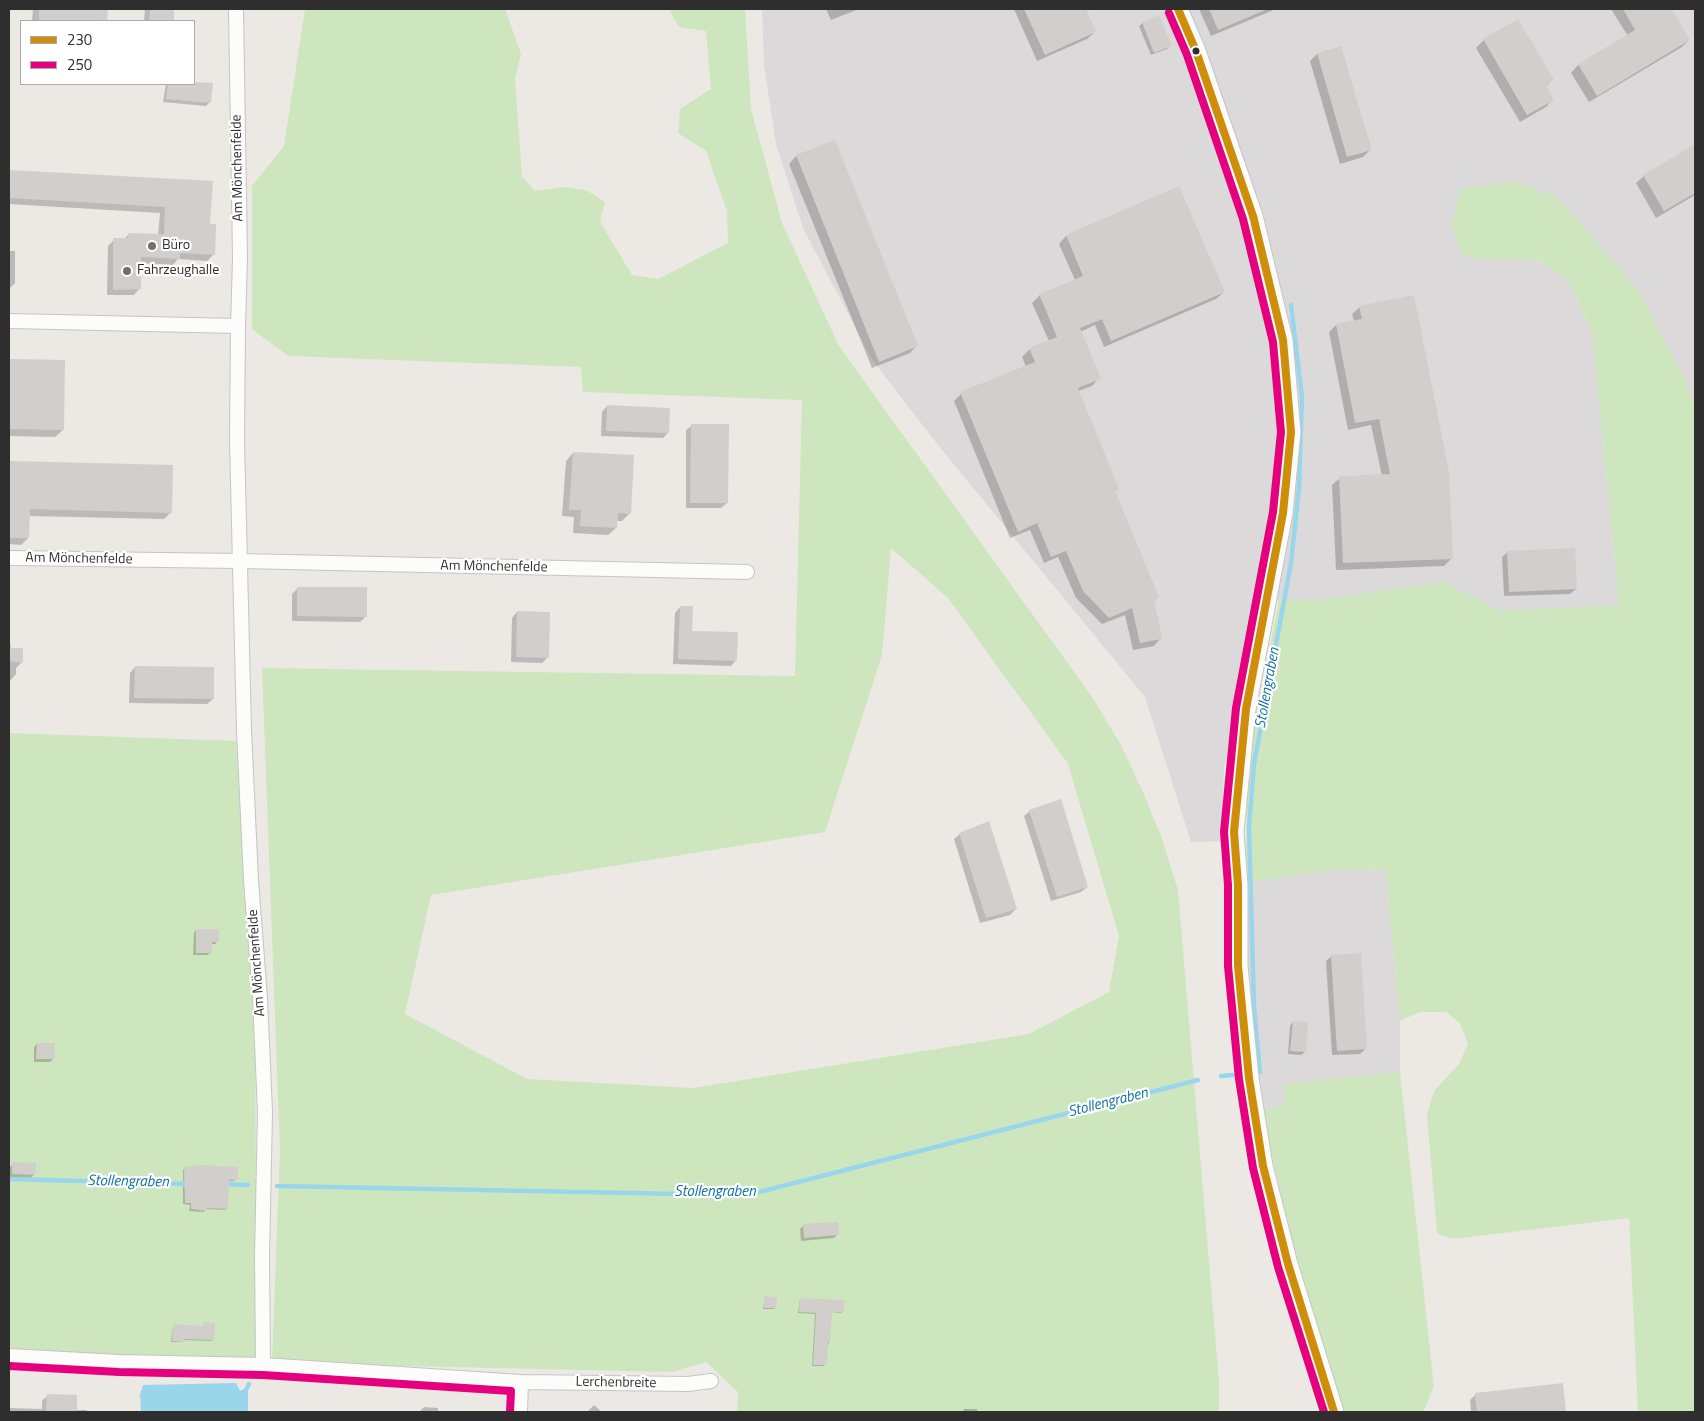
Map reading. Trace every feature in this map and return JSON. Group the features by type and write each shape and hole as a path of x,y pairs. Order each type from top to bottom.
{"street":[{"name":"Am Mönchenfelde","path":"236,9 240,258 237,440 244,731 250,880 260,998 265,1112 262,1256 263,1365"},
{"path":"1178,9 1196,51 1253,216 1283,340 1291,432 1283,513 1246,709 1234,832 1238,885 1238,966 1249,1078 1263,1166 1288,1264 1334,1412"},
{"path":"9,321 238,326"},
{"name":"Am Mönchenfelde","path":"9,558 747,572"},
{"name":"Lerchenbreite","path":"9,1356 119,1362 263,1365 520,1382 688,1384 711,1381"},
{"path":"520,1382 520,1412"}],"shaded area":[{"path":"762,9 1695,9 1695,408 1684,378 1557,197 1492,260 1538,259 1568,280 1592,332 1619,605 1501,611 1443,582 1319,600 1257,602 1224,768 1221,841 1191,842 1145,697 938,445 873,361 803,228 776,144 764,65"},
{"path":"1386,870 1400,1021 1400,1072 1283,1084 1287,1105 1262,1110 1249,980 1246,883 1320,871"}],"green space":[{"path":"305,9 505,9 521,54 515,79 522,176 535,191 565,187 586,190 605,202 600,222 632,275 658,279 728,243 727,211 706,151 678,133 680,109 711,89 706,31 679,27 669,9 745,9 751,109 782,223 839,346 1092,697 1121,745 1161,836 1178,890 1219,1382 1219,1412 737,1412 738,1392 706,1362 672,1372 272,1363 280,1150 262,668 795,676 802,400 583,392 581,367 288,356 252,329 252,186 284,146","holes":["891,548 948,598 1068,764 1119,936 1109,992 1029,1034 693,1088 527,1079 405,1014 431,895 825,832 882,655"]},
{"path":"1517,182 1557,197 1637,288 1684,378 1695,408 1695,1412 1638,1412 1629,1218 1452,1239 1437,1233 1427,1115 1434,1091 1459,1064 1468,1044 1460,1023 1446,1012 1420,1012 1400,1021 1386,870 1320,871 1246,883 1247,768 1279,601 1319,600 1443,582 1501,611 1619,605 1592,332 1568,280 1538,259 1492,260 1464,257 1451,227 1461,188"},
{"path":"9,733 236,741 255,1032 257,1362 9,1352"},
{"path":"1400,1072 1434,1387 1423,1412 1344,1412 1322,1352 1289,1231 1262,1110 1287,1105 1282,1084"}],"water":[{"path":"236,1383 240,1391 245,1388 248,1389 248,1412 141,1412 140,1395 143,1385"}],"building":[{"path":"39,9 108,9 107,20 39,20"},
{"path":"150,9 174,9 174,20 149,20"},
{"path":"1024,9 1086,9 1096,32 1045,55"},
{"path":"1209,9 1268,9 1218,30"},
{"path":"1623,9 1672,9 1690,40 1597,96 1578,64 1635,30"},
{"path":"1159,15 1172,46 1154,53 1142,22"},
{"path":"1518,19 1554,80 1546,85 1554,100 1527,115 1483,39"},
{"path":"1341,46 1372,150 1347,157 1317,53"},
{"path":"195,82 213,83 211,103 166,99 168,85 195,85"},
{"path":"835,140 918,346 879,362 796,155"},
{"path":"1695,144 1695,193 1664,211 1643,175"},
{"path":"9,170 213,181 210,224 216,224 215,255 180,253 180,259 141,257 141,289 113,290 113,238 128,238 128,233 164,234 165,207 9,198"},
{"path":"1179,186 1225,292 1111,341 1102,319 1080,328 1101,379 1078,388 1119,489 1115,491 1159,597 1154,599 1162,639 1140,643 1132,608 1109,618 1083,591 1066,551 1051,557 1037,523 1018,532 960,392 1035,362 1029,348 1057,337 1039,294 1083,276 1066,235"},
{"path":"1414,295 1449,472 1453,559 1343,563 1339,476 1390,474 1379,419 1355,423 1336,324 1362,319 1359,306"},
{"path":"9,359 65,360 64,430 9,429"},
{"path":"607,405 670,408 669,433 606,431"},
{"path":"691,424 729,424 728,503 690,503"},
{"path":"573,452 634,455 631,514 618,513 617,528 580,526 581,510 569,510"},
{"path":"9,461 173,465 172,513 30,509 29,538 9,538"},
{"path":"1575,548 1577,589 1509,592 1507,551"},
{"path":"297,587 367,587 367,617 297,616"},
{"path":"680,606 693,606 692,631 738,632 737,661 678,659"},
{"path":"517,611 550,612 549,658 516,657"},
{"path":"9,648 23,648 23,663 9,661"},
{"path":"135,666 214,667 214,699 134,698"},
{"path":"1061,799 1088,887 1057,897 1029,810"},
{"path":"989,821 1017,909 986,918 959,833"},
{"path":"196,929 219,929 219,942 212,942 212,953 196,953"},
{"path":"1361,953 1367,1049 1337,1051 1331,955"},
{"path":"1293,1021 1308,1022 1306,1052 1290,1051"},
{"path":"37,1043 55,1043 54,1059 36,1059"},
{"path":"12,1162 36,1163 35,1175 12,1174"},
{"path":"200,1165 238,1167 238,1180 229,1180 228,1209 207,1208 207,1211 191,1209 191,1203 185,1203 184,1167"},
{"path":"838,1222 839,1235 804,1238 803,1224"},
{"path":"764,1296 777,1297 776,1308 764,1308"},
{"path":"800,1298 844,1300 844,1312 832,1312 827,1365 813,1365 816,1313 799,1312"},
{"path":"203,1322 215,1323 214,1340 184,1339 184,1342 172,1341 173,1324 203,1326"},
{"path":"1563,1383 1566,1412 1477,1412 1475,1393"},
{"path":"47,1394 77,1395 77,1412 46,1412"}],"waterway":[{"name":"Stollengraben","path":"1260,1072 1254,1007 1249,827 1254,764 1291,563 1299,488 1302,397 1291,305"},
{"name":"Stollengraben","path":"1221,1076 1233,1075"},
{"name":"Stollengraben","path":"277,1186 719,1195 755,1193 1198,1080"},
{"name":"Stollengraben","path":"9,1179 189,1184"},
{"name":"Stollengraben","path":"225,1184 248,1185"},
{"path":"247,1388 249,1384"}],"transit line":[{"name":"230","path":"1178,9 1196,51 1253,216 1283,340 1291,432 1283,513 1246,709 1234,832 1238,885 1238,966 1249,1078 1263,1166 1288,1264 1334,1412"},
{"name":"250","path":"1169,13 1187,55 1243,219 1273,342 1281,432 1273,512 1236,708 1224,832 1228,885 1228,966 1239,1079 1253,1168 1278,1267 1324,1412"},
{"name":"250","path":"9,1366 119,1372 263,1375 511,1391 510,1412"}],"place":[{"name":"Büro","path":"152,246"},
{"name":"Fahrzeughalle","path":"127,271"}]}
